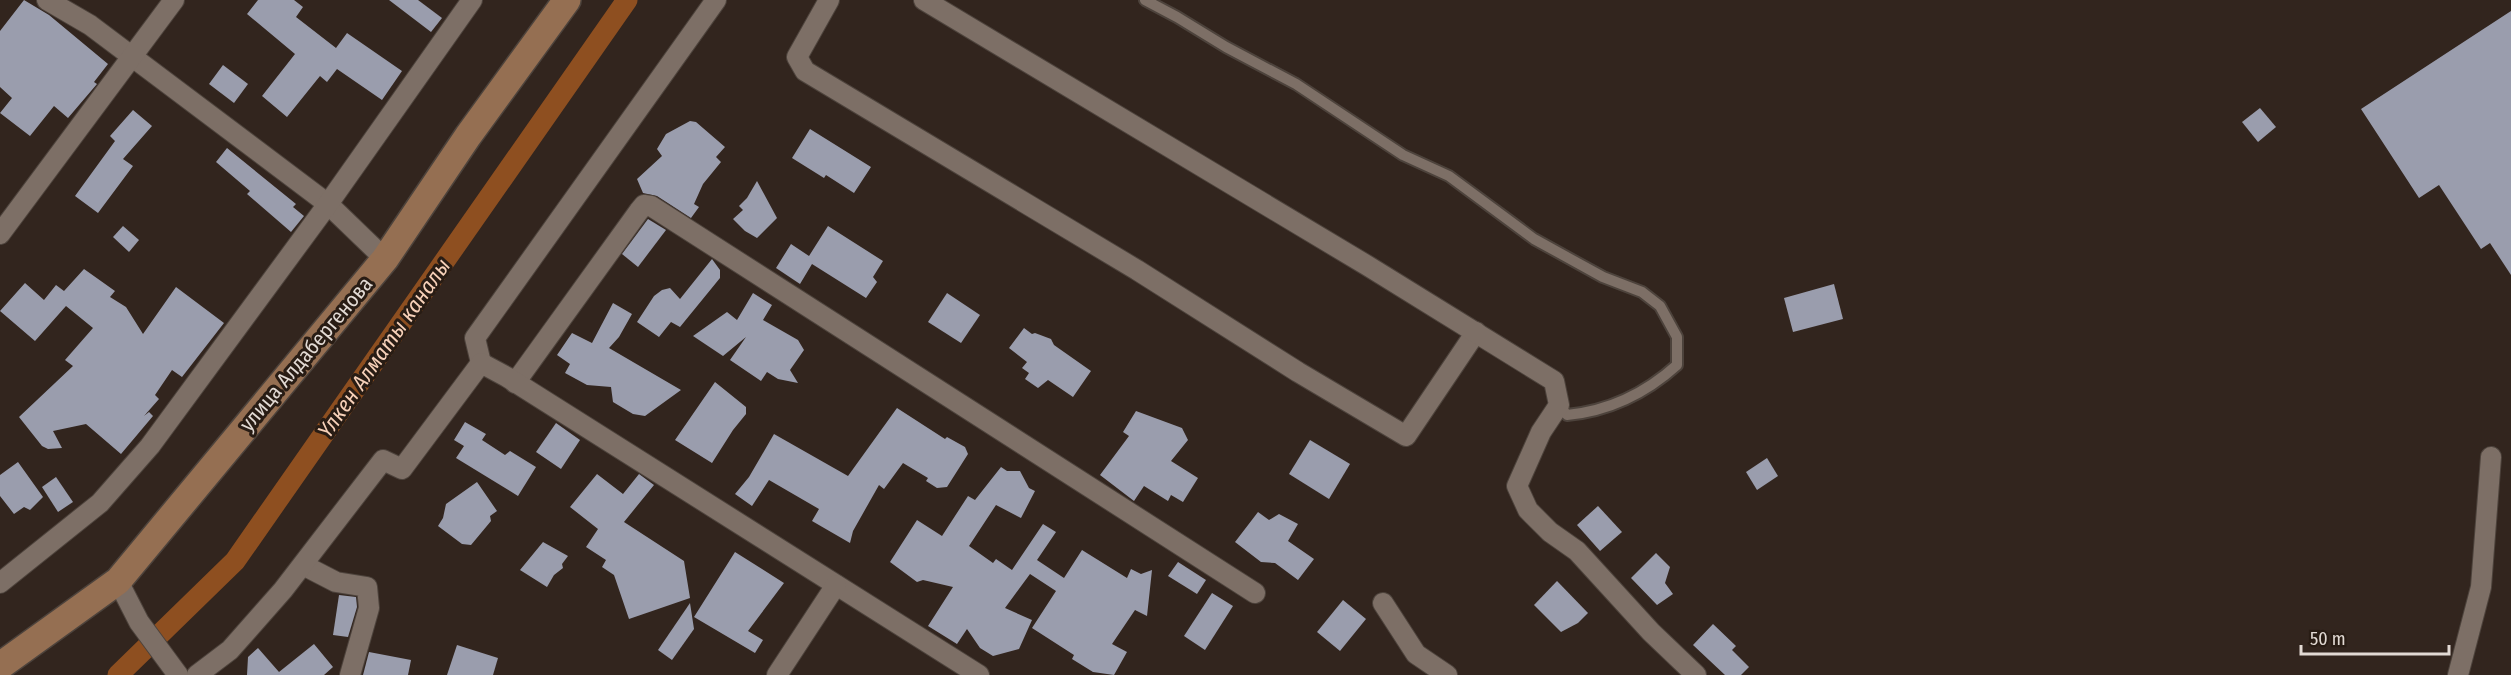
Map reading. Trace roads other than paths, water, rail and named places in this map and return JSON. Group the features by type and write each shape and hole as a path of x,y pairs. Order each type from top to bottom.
{"main road":[{"name":"улица Алдабергенова","path":"0,666 118,581 385,259 468,136 567,0"}],"street":[{"path":"47,0 90,24 328,204 385,259"},
{"path":"0,234 42,174 174,0"},
{"path":"0,583 100,503 150,446 328,204 472,0"},
{"path":"716,0 475,338 481,363 515,382 979,675"},
{"path":"829,0 797,57 805,71 1137,270 1298,372 1406,436 1476,332"},
{"path":"924,0 1554,381 1558,405 1541,432 1517,486 1528,510 1550,532 1577,551 1651,632 1696,675"},
{"path":"515,382 639,211 644,205 651,206 1255,593"},
{"path":"197,675 230,650 303,564 383,460 402,469 481,363"},
{"path":"2458,675 2481,587 2491,457"},
{"path":"303,564 336,582 367,587 369,608 350,675"},
{"path":"118,581 139,622 178,675"},
{"path":"777,675 836,585"},
{"path":"1383,603 1416,654 1447,675"}],"lane":[{"path":"1144,0 1296,84 1403,155 1449,176 1534,239 1603,277 1642,292 1660,306 1677,337 1677,365 1637,395 1588,413 1567,415 1558,405"}],"waterway":[{"name":"Үлкен Алматы каналы","path":"118,675 235,561 627,0"}]}
